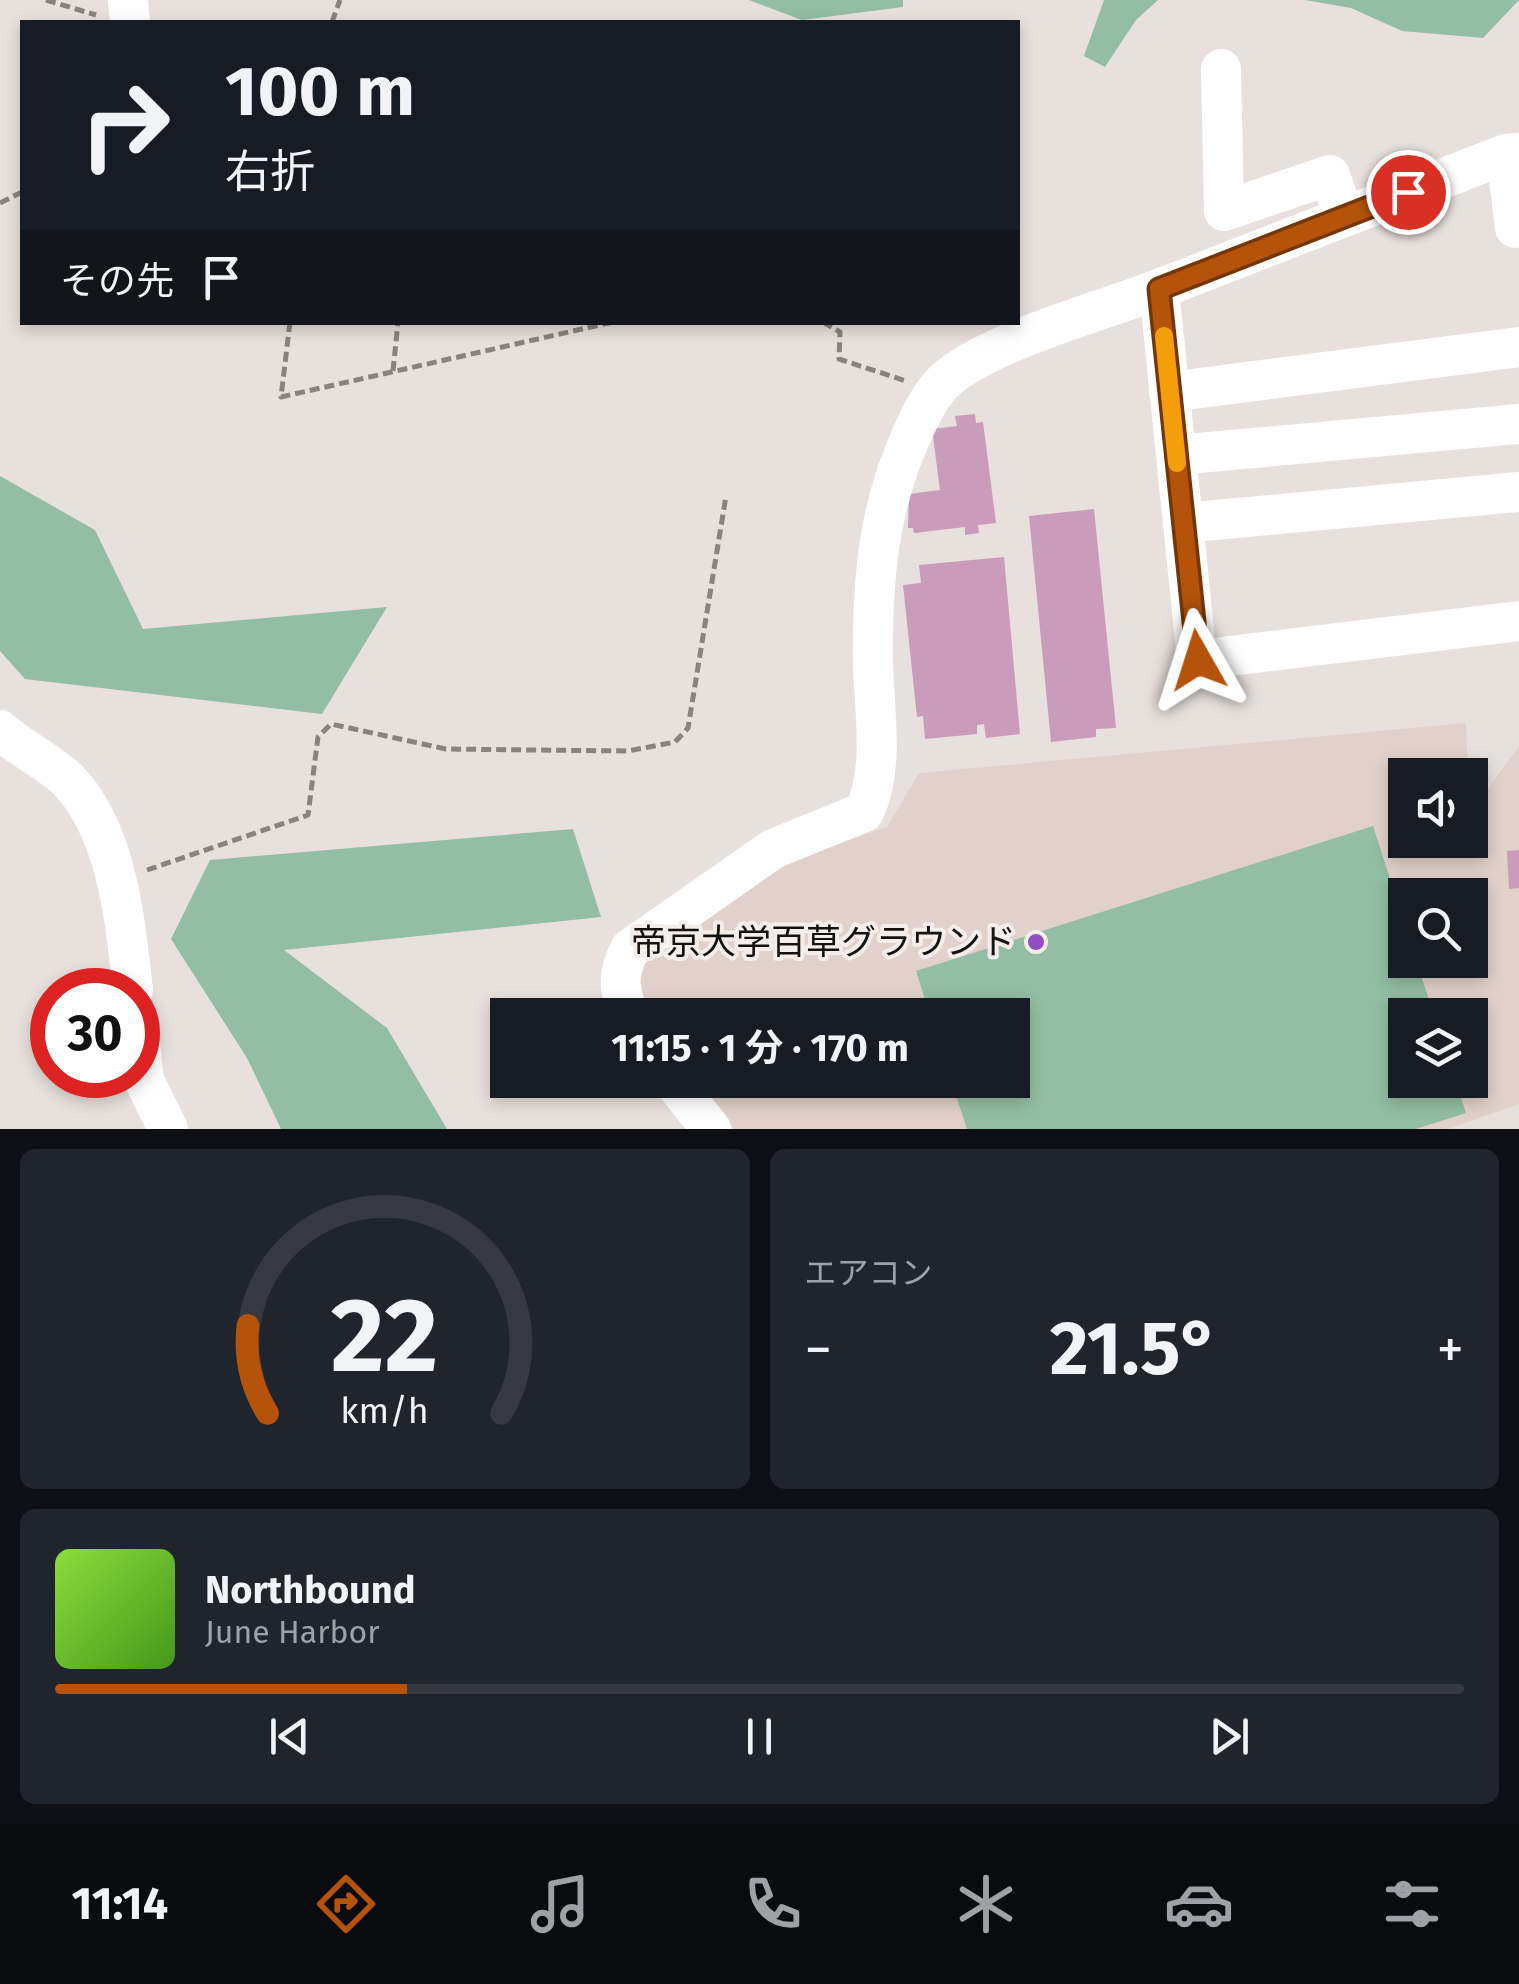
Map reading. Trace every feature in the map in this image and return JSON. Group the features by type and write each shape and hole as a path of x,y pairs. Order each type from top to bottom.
{"street":[{"path":"1221,69 1224,211 1330,175 1344,217"},
{"path":"621,998 621,967 630,950 774,849 864,812 874,793 872,580 882,512 924,407 947,378 978,359 1512,154 1515,228"},
{"path":"1159,289 1198,660 1519,621"},
{"path":"1170,392 1519,347"},
{"path":"1176,455 1519,424"},
{"path":"1183,523 1519,492"},
{"path":"0,730 24,752 65,778 90,807 116,880 130,968"},
{"path":"153,1098 168,1129"},
{"path":"686,1098 711,1129"}],"path":[{"path":"46,0 123,14"},
{"path":"290,325 281,397 600,325"},
{"path":"394,371 398,325"},
{"path":"829,325 840,332 839,359 937,391"},
{"path":"116,880 308,814 318,737 331,724 446,749 628,751 675,742 688,728 726,496"}],"shaded area":[{"name":"帝京大学百草グラウンド","path":"1466,723 1467,758 1388,758 1388,858 1488,858 1488,789 1519,746 1519,1104 1448,1129 734,1129 710,1098 1030,1098 1030,998 637,998 639,963 773,867 887,827 919,773"}],"green space":[{"path":"749,0 903,0 903,7 802,20"},
{"path":"1104,0 1158,0 1136,20 1105,67 1084,56"},
{"path":"1305,0 1519,0 1483,38 1402,31 1351,8"},
{"path":"0,476 95,530 143,629 387,607 322,714 25,679 0,651"},
{"path":"1373,826 1390,878 1388,978 1422,978 1428,998 1388,998 1388,1098 1461,1098 1466,1113 1416,1129 967,1129 957,1098 1030,1098 1030,998 925,998 916,971"},
{"path":"573,829 601,917 284,950 387,1028 447,1129 281,1129 247,1058 171,939 210,860"}],"building":[{"path":"975,414 976,423 983,422 996,523 978,525 979,533 965,535 965,527 914,533 913,528 908,528 909,494 940,490 932,429 957,426 955,416"},
{"path":"1094,509 1116,728 1096,729 1096,737 1051,742 1029,516"},
{"path":"1004,557 1020,734 986,738 984,724 977,725 977,734 925,739 923,716 917,717 903,585 921,583 919,565"},
{"path":"1519,850 1519,888 1509,889 1507,851"}],"slow traffic":[{"path":"1164,336 1177,463"}],"place":[{"name":"帝京大学百草グラウンド","path":"1036,942"}],"route":[{"path":"1198,660 1159,289 1408,192"}]}
